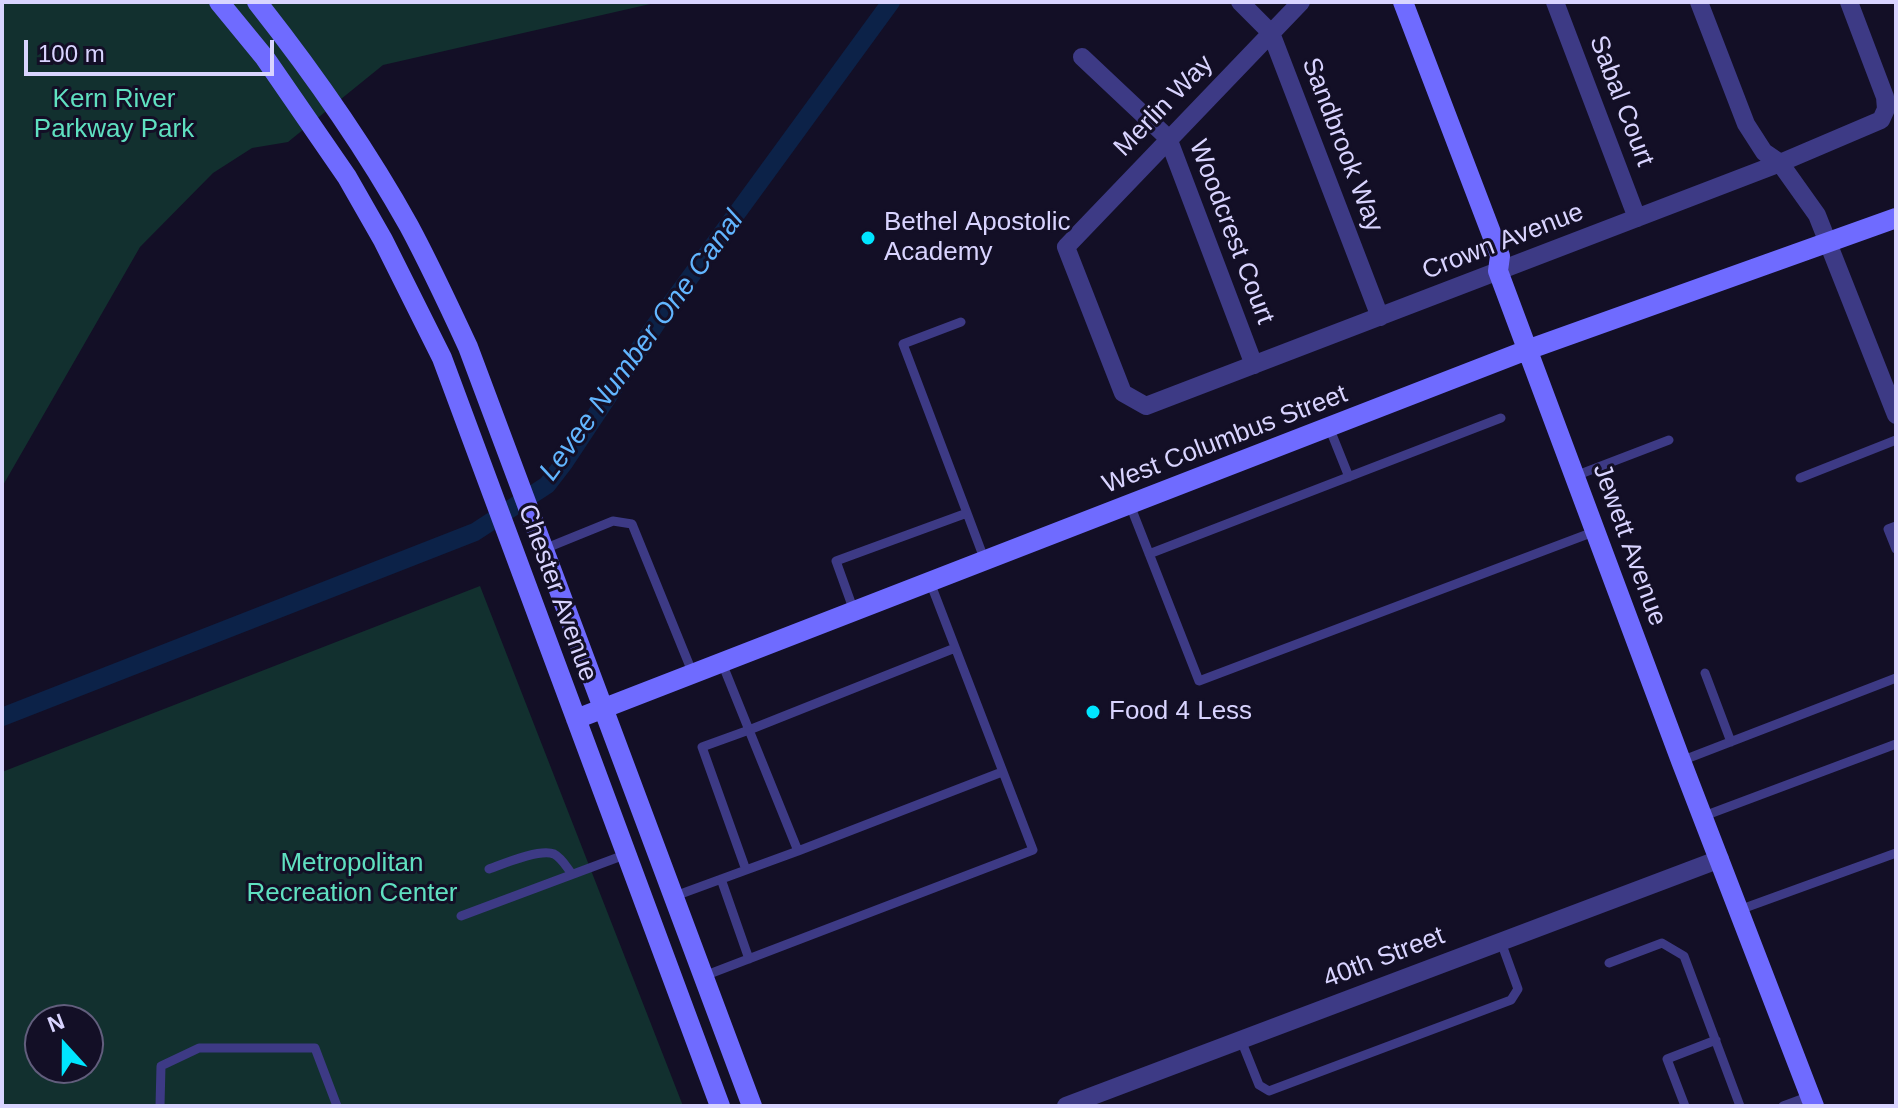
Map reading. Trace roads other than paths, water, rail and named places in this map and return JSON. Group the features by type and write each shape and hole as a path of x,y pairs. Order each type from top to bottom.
{"main road":[{"name":"Chester Avenue","path":"219,2 265,58 347,177 383,240 442,358 720,1106"},
{"name":"Chester Avenue","path":"257,2 325,92 372,162 409,226 468,347 752,1106"},
{"name":"Jewett Avenue","path":"1403,2 1500,256 1498,271 1527,350 1812,1101"},
{"name":"West Columbus Street","path":"576,719 1527,350 1896,218"}],"street":[{"name":"Sandbrook Way","path":"1240,2 1271,33 1380,317"},
{"name":"Merlin Way","path":"1132,399 1123,393 1066,247 1301,2"},
{"name":"Sabal Court","path":"1555,2 1637,218"},
{"path":"1699,2 1746,124 1764,152 1780,163 1817,215 1896,415"},
{"name":"Crown Avenue","path":"1132,399 1146,406 1780,163 1881,120 1886,109 1885,97 1849,2"},
{"name":"Woodcrest Court","path":"1082,57 1168,138 1254,365"},
{"name":"40th Street","path":"1066,1106 1720,859"}],"lane":[{"path":"961,322 903,344 985,561"},
{"path":"1149,554 1501,418"},
{"path":"1329,427 1349,477"},
{"path":"1575,476 1669,440"},
{"path":"1800,478 1896,440"},
{"path":"1130,504 1199,681 1596,531"},
{"path":"854,612 836,561 967,513"},
{"path":"543,546 613,521 632,524 693,674"},
{"path":"1896,526 1888,529 1896,549"},
{"path":"704,976 1033,850 930,582"},
{"path":"746,870 702,747 955,648"},
{"path":"722,663 798,851"},
{"path":"1705,673 1731,742"},
{"path":"1681,761 1896,678"},
{"path":"1704,816 1896,744"},
{"path":"675,896 1002,772"},
{"path":"489,869 549,853 563,861 572,874"},
{"path":"1739,910 1896,853"},
{"path":"461,916 627,854"},
{"path":"721,879 749,959"},
{"path":"1241,1040 1259,1085 1269,1091 1497,1006 1511,1000 1518,989 1501,942"},
{"path":"1609,963 1662,943 1684,956 1740,1106"},
{"path":"1685,1106 1667,1059 1716,1040"},
{"path":"160,1106 161,1066 199,1048 315,1048 337,1106"},
{"path":"1783,1106 1812,1101"}],"waterway":[{"name":"Levee Number One Canal","path":"2,717 475,532 547,485 656,324 891,2"}],"place":[{"name":"Bethel Apostolic Academy","path":"868,238"},
{"name":"Food 4 Less","path":"1093,712"}],"park label":[{"name":"Kern River Parkway Park","path":"114,115"},
{"name":"Metropolitan Recreation Center","path":"352,879"}]}
